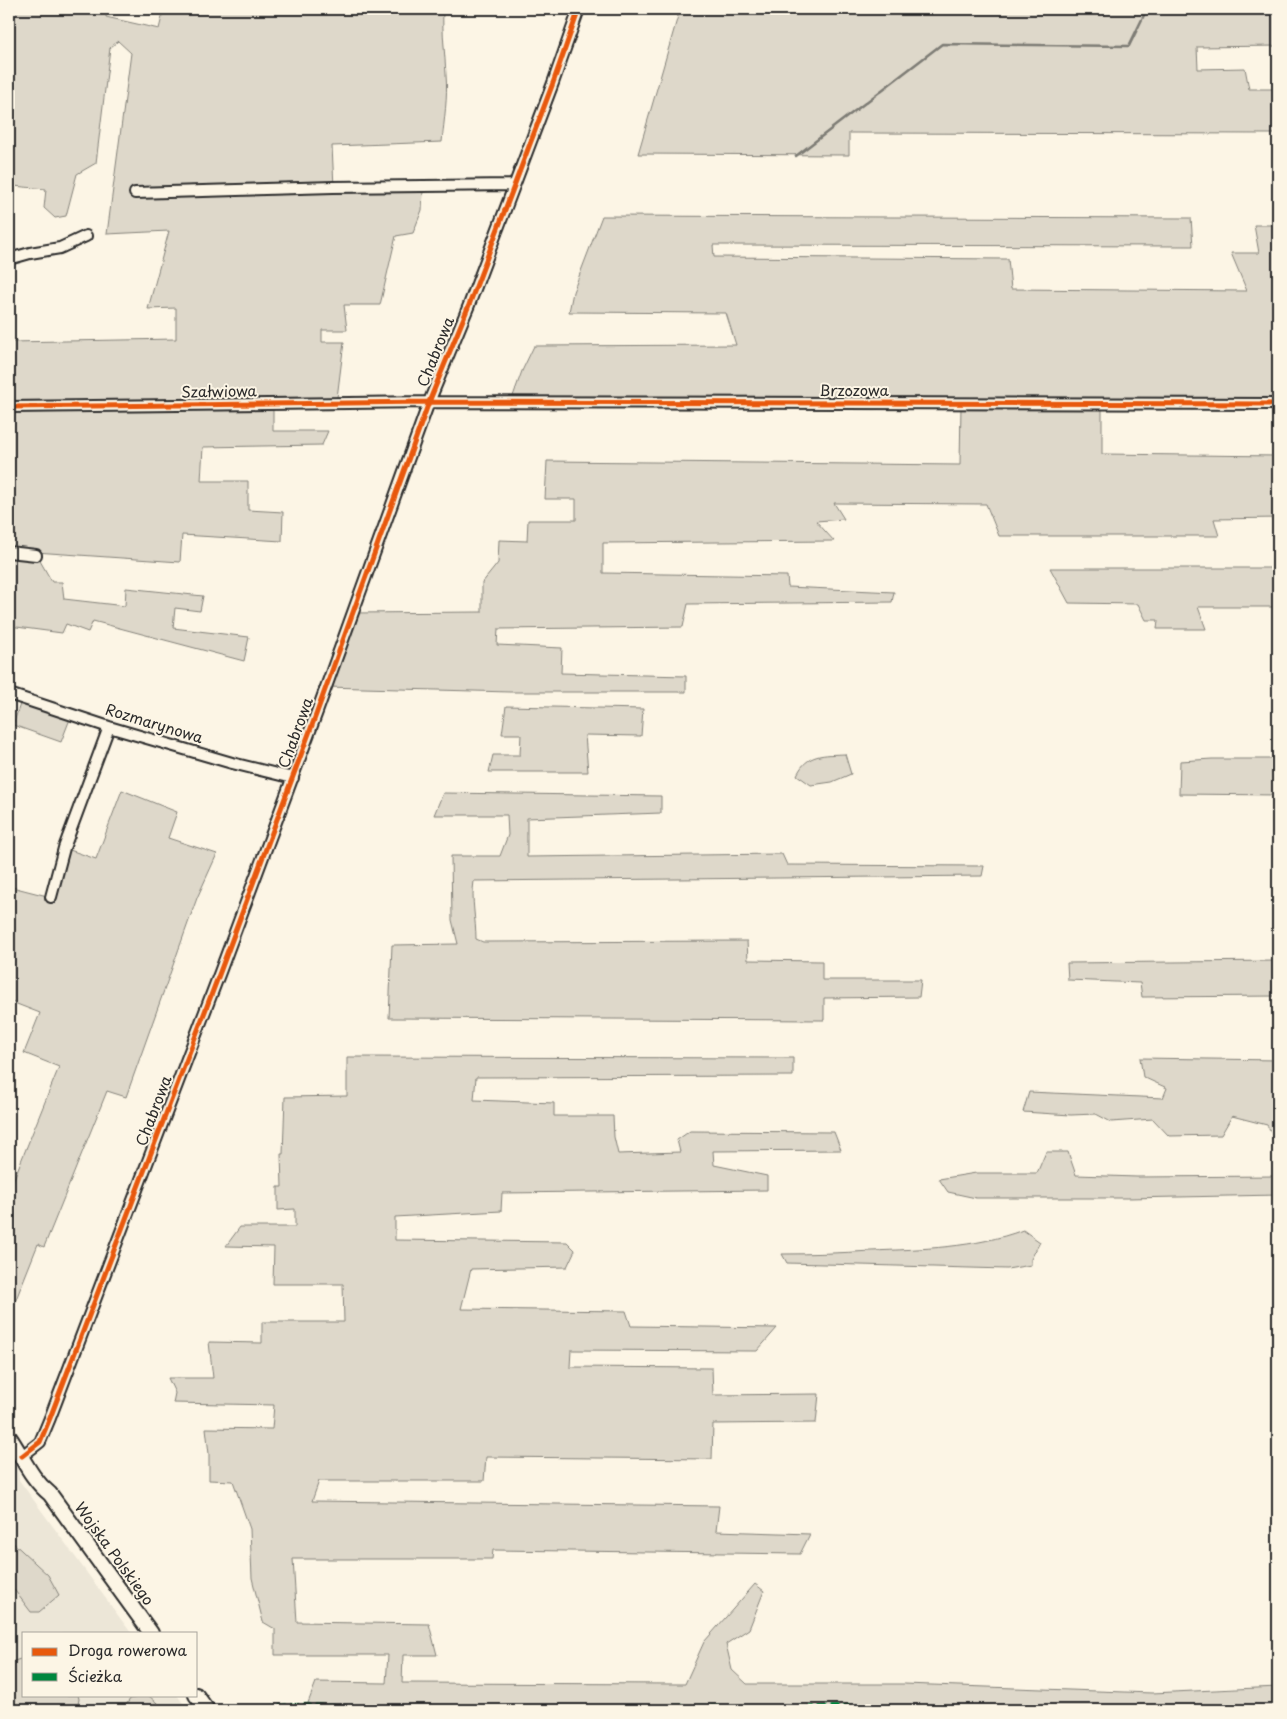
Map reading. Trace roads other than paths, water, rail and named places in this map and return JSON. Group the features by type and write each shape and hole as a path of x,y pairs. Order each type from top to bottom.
{"main road":[{"name":"Wojska Polskiego","path":"9,1437 22,1456 25,1466 32,1476 50,1494 151,1632"},
{"path":"197,1696 207,1710"}],"street":[{"name":"Chabrowa","path":"22,1456 40,1442 50,1418 293,778 429,402 469,305 579,9"},
{"path":"135,193 514,184"},
{"path":"9,259 60,248 86,236"},
{"name":"Brzozowa","path":"429,402 1278,404"},
{"name":"Szałwiowa","path":"9,407 429,402"},
{"path":"9,552 36,554"},
{"name":"Rozmarynowa","path":"9,694 109,727 232,763 293,778"},
{"path":"51,897 64,848 109,727"}],"waterway":[{"path":"796,156 942,44 1129,46 1147,9"}]}
